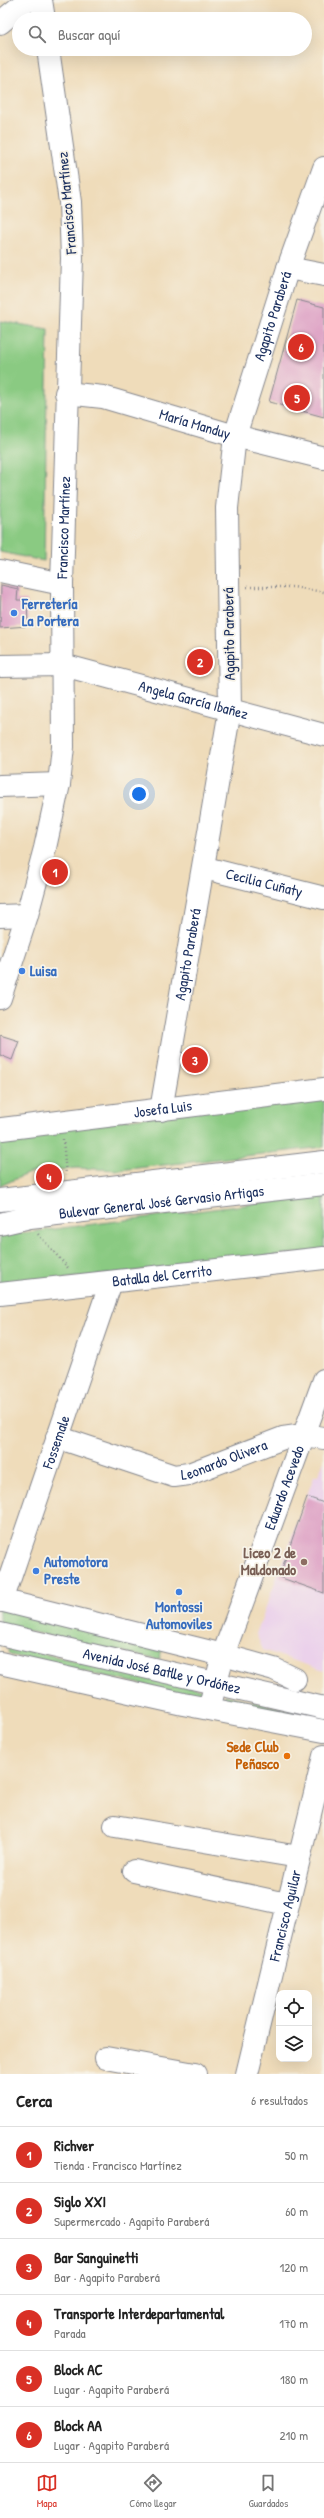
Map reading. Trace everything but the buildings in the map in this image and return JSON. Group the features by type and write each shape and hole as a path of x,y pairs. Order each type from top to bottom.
{"street":[{"path":"13,12 28,0"},
{"path":"41,0 43,12"},
{"path":"0,23 12,13"},
{"name":"Francisco Martínez","path":"0,998 27,915 45,848 59,784 63,747 62,584 66,393 72,258 70,209 49,56"},
{"name":"Agapito Paraberá","path":"161,1110 205,868 230,710 228,508 235,436 288,268 324,168"},
{"path":"288,268 324,275"},
{"name":"María Manduy","path":"66,393 103,397 235,436 324,458"},
{"path":"0,572 62,584"},
{"name":"Angela García Ibañez","path":"0,666 63,665 324,735"},
{"path":"0,786 59,784"},
{"name":"Cecilia Cuñaty","path":"205,868 324,898"},
{"path":"0,916 27,915"},
{"name":"Josefa Luis","path":"2,1129 324,1089"},
{"name":"Bulevar General José Gervasio Artigas","path":"0,1200 324,1162"},
{"name":"Bulevar General José Gervasio Artigas","path":"0,1224 22,1218 324,1184"},
{"name":"Batalla del Cerrito","path":"0,1294 324,1258"},
{"name":"Fossemale","path":"1,1601 111,1282"},
{"name":"Eduardo Acevedo","path":"209,1709 223,1655 314,1436 324,1380"},
{"name":"Leonardo Olivera","path":"57,1437 174,1476 189,1474 283,1438 314,1436"},
{"path":"1,1601 223,1655 274,1669 295,1679"},
{"name":"Avenida José Batlle y Ordóñez","path":"0,1634 324,1708"},
{"name":"Avenida José Batlle y Ordóñez","path":"0,1663 209,1709 324,1731"},
{"name":"Francisco Aguilar","path":"247,2074 324,1756"},
{"path":"114,1826 299,1858"},
{"path":"134,1871 287,1904"},
{"path":"106,2058 195,2074"}],"path":[{"path":"229,587 293,587 324,592"},
{"path":"61,1122 68,1193"},
{"path":"22,1218 57,1253 80,1286"}],"shaded area":[{"name":"Liceo 2 de Maldonado","path":"324,1461 324,1671 263,1650 256,1634 314,1476 318,1475"}],"green space":[{"path":"0,321 48,329 44,561 0,552"},
{"path":"324,1096 324,1147 119,1170 76,1168 29,1173 0,1186 0,1135"},
{"path":"324,1195 324,1250 0,1286 0,1237 7,1235"},
{"path":"0,1605 162,1650 159,1660 0,1625"},
{"path":"9,1646 205,1690 203,1698 10,1655 8,1652"},
{"path":"225,1695 312,1716 311,1718 223,1702"}],"place":[{"name":"Block AA","path":"301,347"},
{"name":"Block AC","path":"297,398"},
{"name":"Ferretería La Portera","path":"14,613"},
{"name":"Siglo XXI","path":"200,662"},
{"name":"Richver","path":"55,872"},
{"name":"Luisa","path":"22,971"},
{"name":"Bar Sanguinetti","path":"195,1060"},
{"name":"Transporte Interdepartamental","path":"49,1177"},
{"name":"Liceo 2 de Maldonado","path":"304,1562"},
{"name":"Automotora Preste","path":"36,1571"},
{"name":"Montossi Automoviles","path":"179,1592"},
{"name":"Sede Club Peñasco","path":"287,1756"}]}
